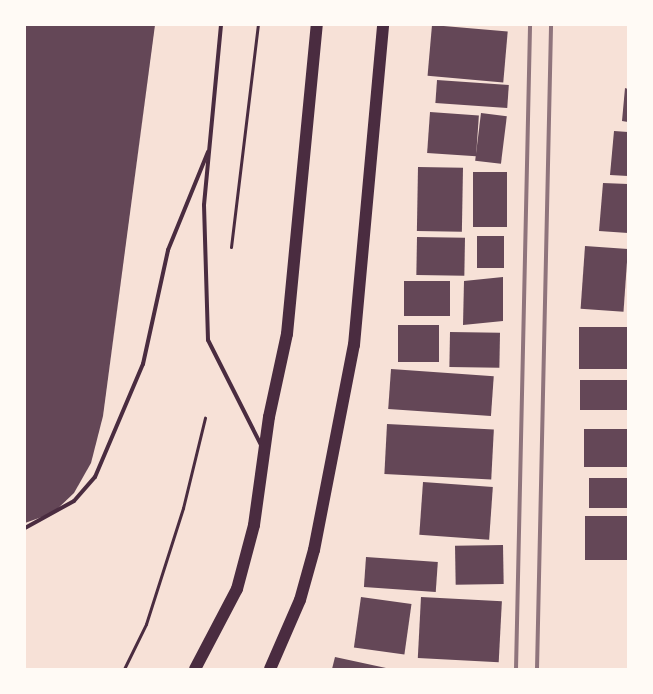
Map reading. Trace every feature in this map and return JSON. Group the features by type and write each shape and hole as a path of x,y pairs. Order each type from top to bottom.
{"main road":[{"path":"195,669 237,589 254,525 269,417 288,334 317,25"},
{"path":"270,669 300,600 314,550 354,345 383,25"}],"lane":[{"path":"221,25 204,205 208,340 264,451"},
{"path":"25,528 74,501 95,477 143,364 168,250 210,147"}],"path":[{"path":"230,256 258,25"},
{"path":"124,669 146,624 152,606 183,508 205,418"}],"building":[{"path":"25,25 155,25 103,416 91,463 74,493 53,513 25,523"},
{"path":"432,25 508,32 503,82 428,76"},
{"path":"437,80 509,85 507,108 435,103"},
{"path":"625,88 628,89 628,122 622,121"},
{"path":"430,112 479,115 476,156 427,153"},
{"path":"481,113 507,116 501,164 475,161"},
{"path":"614,131 628,132 628,176 610,175"},
{"path":"418,167 463,168 462,232 417,231"},
{"path":"473,172 507,172 507,227 473,227"},
{"path":"603,183 628,184 628,233 599,231"},
{"path":"477,236 504,236 504,268 477,268"},
{"path":"417,237 465,238 464,276 416,275"},
{"path":"585,246 628,249 624,312 581,309"},
{"path":"503,277 503,321 463,325 464,281"},
{"path":"404,281 450,281 450,316 404,316"},
{"path":"398,325 439,325 439,362 398,362"},
{"path":"579,327 628,327 628,369 579,369"},
{"path":"450,332 500,333 499,368 449,367"},
{"path":"391,369 494,376 491,416 388,409"},
{"path":"580,380 628,380 628,410 580,410"},
{"path":"387,424 494,430 491,480 384,474"},
{"path":"584,429 628,429 628,467 584,467"},
{"path":"589,478 628,478 628,508 589,508"},
{"path":"423,482 493,487 489,540 419,535"},
{"path":"585,516 628,516 628,560 585,560"},
{"path":"503,545 504,584 456,585 455,546"},
{"path":"366,557 438,562 436,592 364,587"},
{"path":"361,597 412,604 404,655 354,648"},
{"path":"421,597 502,601 499,662 418,658"},
{"path":"335,657 386,668 386,669 332,669"}],"railway":[{"path":"516,669 530,25"},
{"path":"537,669 551,25"}]}
